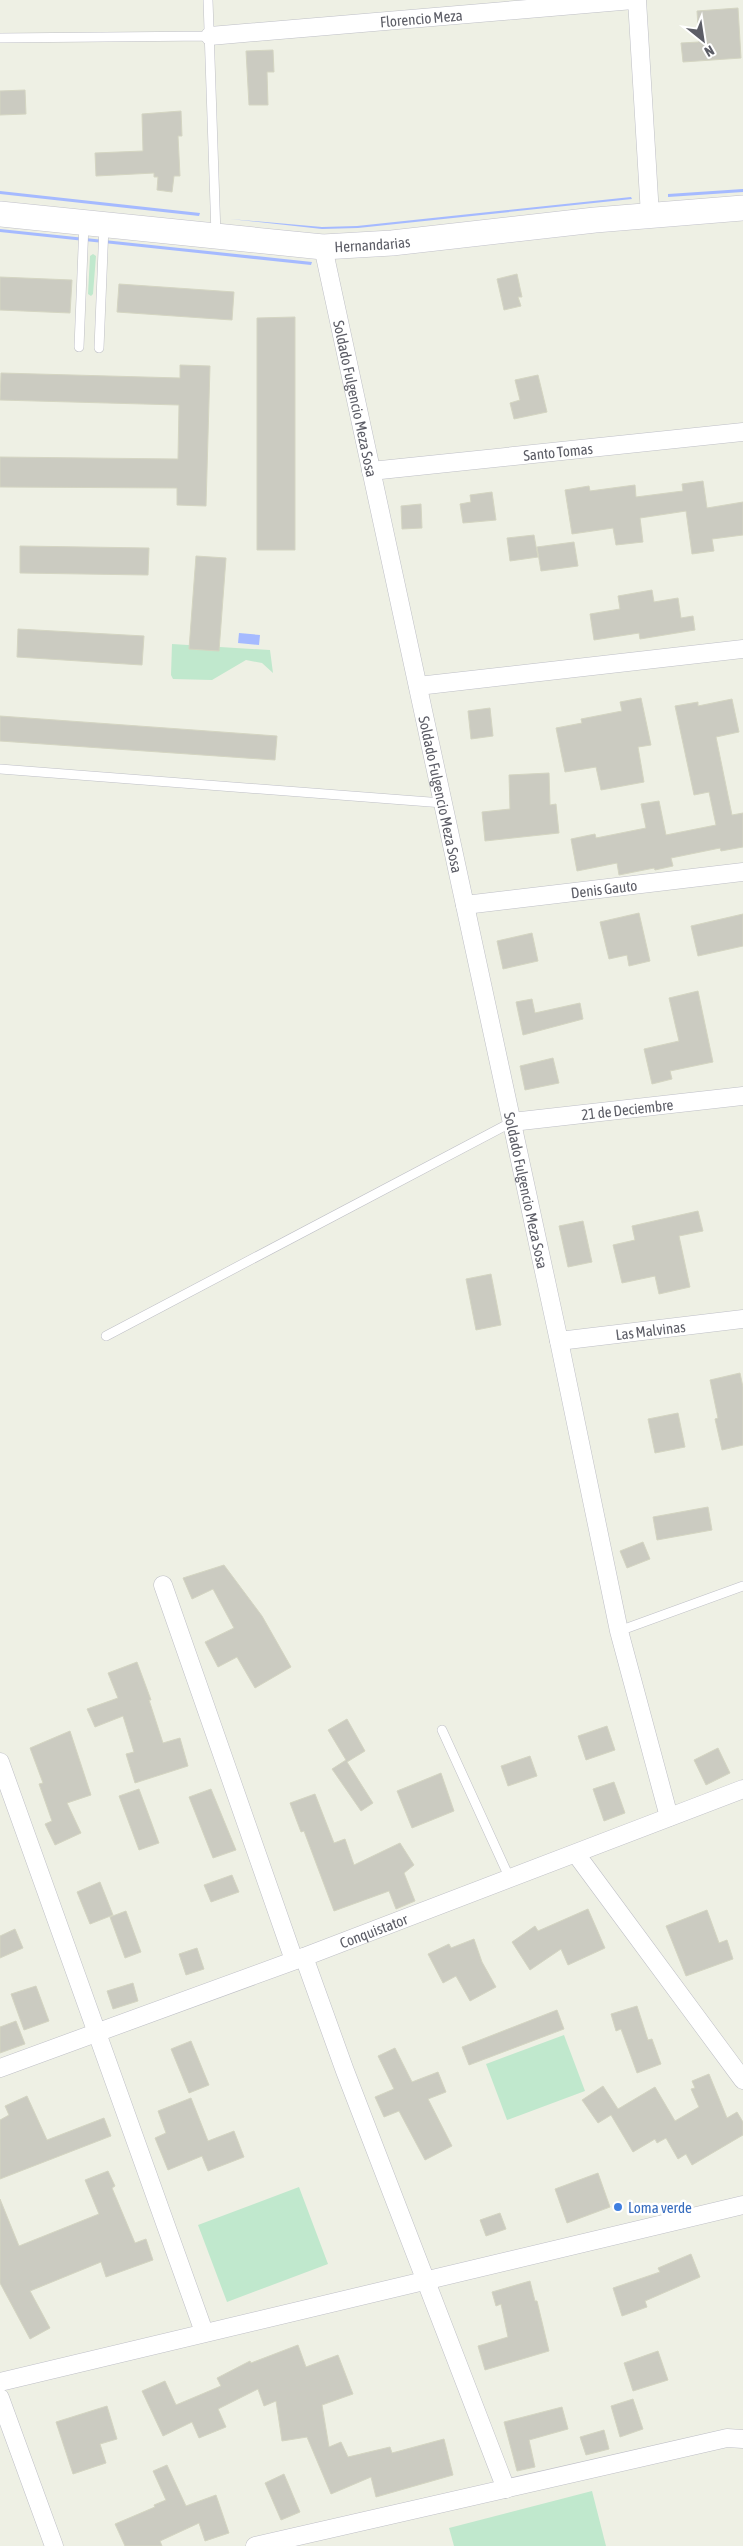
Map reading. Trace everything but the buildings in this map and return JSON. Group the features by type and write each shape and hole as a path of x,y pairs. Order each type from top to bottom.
{"street":[{"name":"Florencio Meza","path":"210,36 635,0"},
{"path":"635,0 650,215"},
{"name":"Hernandarias","path":"0,214 216,238 323,247 392,243 650,215 743,208"},
{"name":"Soldado Fulgencio Meza Sosa","path":"323,247 559,1341 619,1631 669,1817"},
{"name":"Santo Tomas","path":"371,471 743,432"},
{"path":"418,686 743,649"},
{"name":"Denis Gauto","path":"465,905 743,872"},
{"name":"21 de Deciembre","path":"512,1122 743,1096"},
{"name":"Las Malvinas","path":"559,1341 743,1319"},
{"path":"163,1584 299,1958 345,2071 506,2489"},
{"path":"0,1762 204,2332"},
{"name":"Conquistator","path":"0,2068 510,1879 743,1789"},
{"path":"576,1854 743,2080"},
{"path":"0,2382 743,2205"},
{"path":"0,2398 54,2546"},
{"path":"254,2546 727,2438 743,2439"}],"lane":[{"path":"208,0 216,238"},
{"path":"0,38 210,36"},
{"path":"79,347 94,225"},
{"path":"94,225 99,348"},
{"path":"0,769 443,803"},
{"path":"106,1336 512,1122"},
{"path":"619,1631 743,1586"},
{"path":"442,1730 510,1879"}],"green space":[{"path":"93,254 96,256 93,294 91,296 88,294 90,256"},
{"path":"172,644 270,650 273,673 262,663 246,660 212,680 173,679 171,675"},
{"path":"564,2035 585,2091 507,2120 486,2064"},
{"path":"299,2187 328,2264 227,2302 198,2225"},
{"path":"592,2491 606,2546 454,2546 449,2528"}],"water":[{"path":"743,189 743,192 668,197 668,194"},
{"path":"0,191 200,213 199,216 0,194"},
{"path":"631,197 632,199 358,228 322,229 230,219 322,227 357,226"},
{"path":"0,229 312,262 311,265 0,232"},
{"path":"239,633 260,635 259,645 238,643"}],"place":[{"name":"Loma verde","path":"618,2207"}]}
